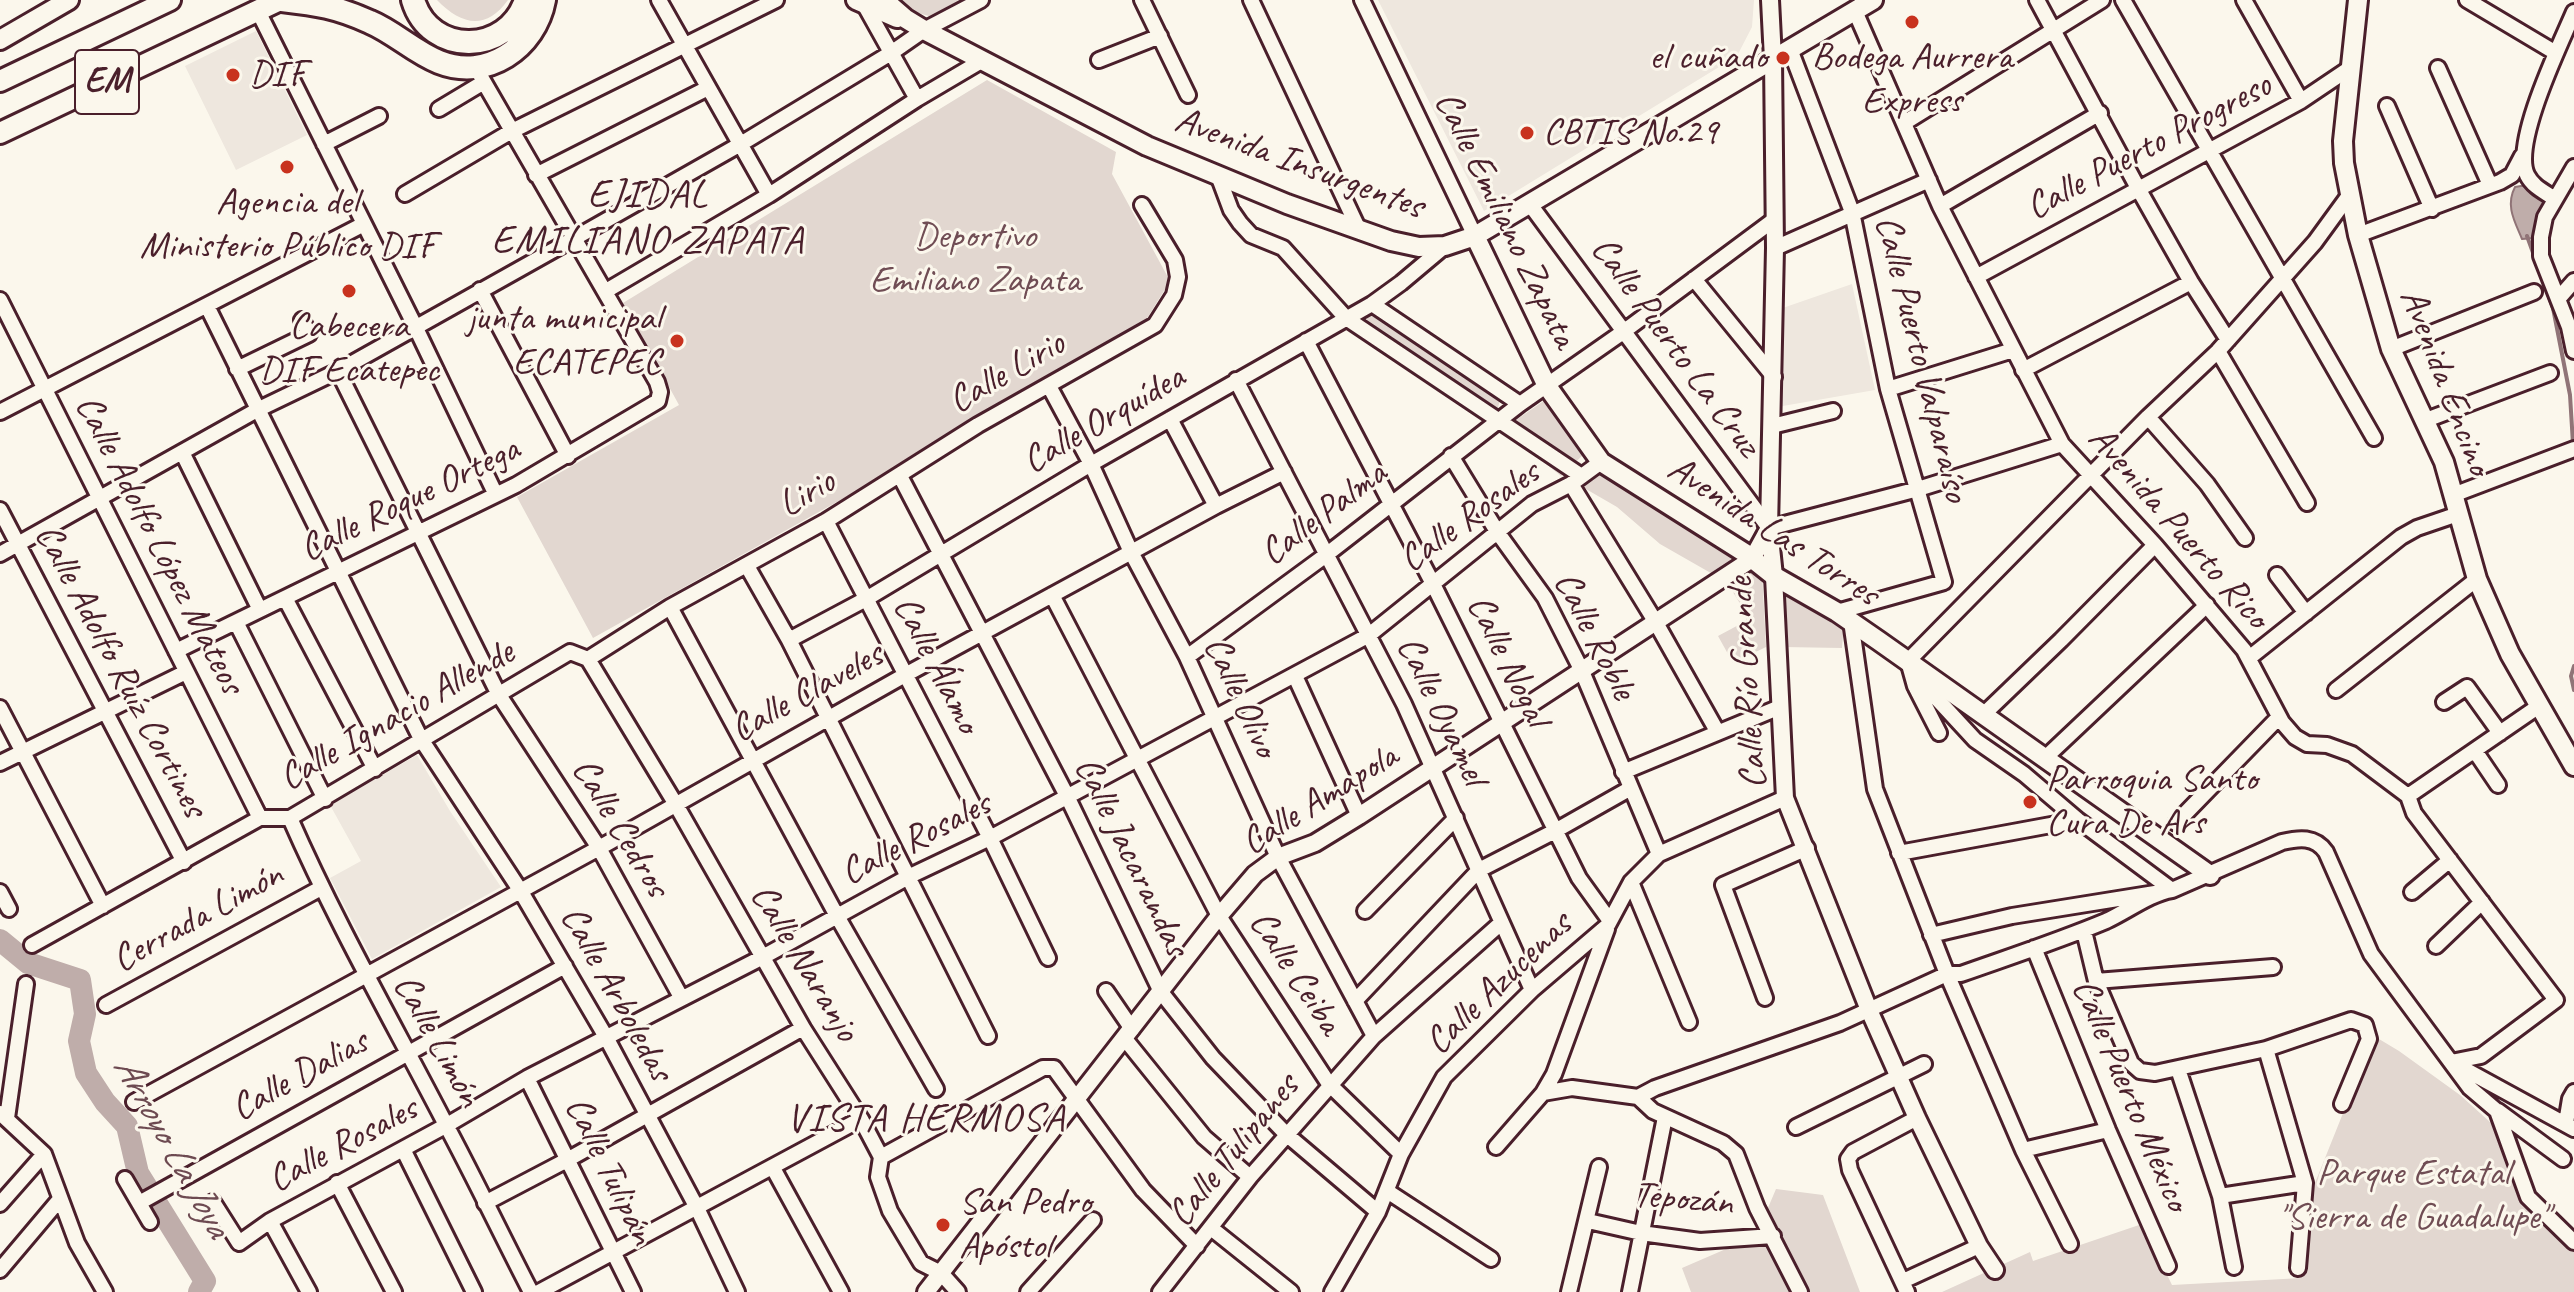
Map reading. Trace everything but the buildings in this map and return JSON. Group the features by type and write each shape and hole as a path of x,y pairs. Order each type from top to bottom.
{"highway":[{"path":"281,0 326,4 373,23 439,62 459,67 479,67 510,55 538,22 544,0"},
{"path":"413,0 421,19 433,31 448,40 473,43 503,33 522,12 526,0"}],"main road":[{"path":"0,40 69,0"},
{"name":"EM","path":"0,81 170,0"},
{"name":"EM","path":"0,133 281,0"},
{"name":"Avenida Insurgentes","path":"884,0 924,30 1080,113 1219,178 1359,230 1419,247 1445,246 1475,236 1873,0"},
{"name":"Avenida Encino","path":"2358,0 2343,141 2344,163 2358,235 2391,349 2444,462 2477,579 2510,654 2574,766"},
{"name":"Avenida Insurgentes","path":"860,2 889,16 906,19"},
{"name":"Calle Emiliano Zapata","path":"1475,236 1547,386 1601,462"},
{"name":"Avenida Las Torres","path":"1601,462 1774,576 1844,617 2210,875"}],"street":[{"path":"659,0 769,195"},
{"path":"405,194 510,132 776,0"},
{"path":"0,554 257,410 338,371 575,238 739,145 924,30 981,0"},
{"path":"1142,0 1188,95"},
{"path":"1251,0 1359,230"},
{"name":"Calle Emiliano Zapata","path":"1362,0 1475,236"},
{"name":"Calle Río Grande","path":"1770,0 1775,248 1769,528 1785,798 1898,1077 1979,1246 1995,1270"},
{"path":"2037,0 2307,503"},
{"path":"1904,123 2102,0"},
{"path":"2123,0 2374,438"},
{"path":"2244,0 2301,101"},
{"path":"2467,0 2556,53"},
{"path":"860,2 917,99"},
{"path":"258,11 495,493"},
{"name":"Avenida Puerto Rico","path":"1855,11 1940,206 2062,444 2207,605 2249,658 2279,717 2295,737 2307,744 2327,745 2352,754 2408,796 2414,813 2556,1000 2481,1056 2451,1062"},
{"path":"2358,235 2432,209 2512,175 2522,156 2540,91 2574,12"},
{"path":"1099,60 1160,36"},
{"name":"Calle Puerto Valparaíso","path":"1790,49 1852,212 1888,389 1944,582 1844,617"},
{"path":"439,109 482,80 606,291 769,195 983,60"},
{"name":"Calle Puerto Progreso","path":"1976,277 2301,101 2350,68"},
{"path":"2438,68 2490,185"},
{"path":"536,175 708,88"},
{"path":"2387,106 2432,209"},
{"path":"1940,206 2100,113"},
{"path":"324,144 379,116"},
{"path":"2522,156 2527,174 2535,186 2555,199"},
{"path":"2574,167 2545,217 2541,247 2541,256 2569,289 2574,351"},
{"path":"1219,178 1231,210 1251,235 1283,248 1346,318 1499,420 1576,479 1717,731"},
{"path":"1775,248 1929,180"},
{"path":"1939,733 1915,686 1908,661 2148,417 2223,346 2283,280 2350,194"},
{"name":"Calle Puerto La Cruz","path":"1529,203 1769,528"},
{"name":"Calle Lirio","path":"900,476 978,425 1155,325 1174,295 1178,277 1175,260 1142,205"},
{"name":"Calle Palma","path":"1187,657 1326,555 1520,404 1775,219"},
{"path":"0,412 364,224"},
{"name":"Calle Orquídea","path":"789,640 866,599 1091,464 1372,304 1445,246"},
{"path":"1694,279 1774,377"},
{"path":"2023,370 2191,282"},
{"path":"480,290 568,456"},
{"name":"Calle Roque Ortega","path":"176,651 568,456 658,401 660,392 657,382 606,291"},
{"path":"2391,349 2534,292"},
{"name":"Calle Adolfo López Mateos","path":"0,300 260,818"},
{"path":"1372,304 1520,404"},
{"name":"Calle Arboledas","path":"207,306 421,739 520,890 606,1037 697,1208 737,1292"},
{"path":"237,369 309,334 302,320"},
{"name":"Calle Nogal","path":"1306,341 1392,503 1579,878 1609,923"},
{"path":"1888,389 2013,350"},
{"name":"Calle Cedros","path":"338,371 499,695 599,848 681,997"},
{"path":"2426,420 2550,373"},
{"name":"Calle Oyamel","path":"1236,380 1434,767 1532,990"},
{"name":"Calle Olivo","path":"1049,386 1187,657 1278,857 1374,1036"},
{"path":"1772,426 1833,411"},
{"path":"2148,417 2207,484 2245,538"},
{"path":"1170,419 1216,506"},
{"path":"1769,528 1918,489 2062,444"},
{"path":"2453,495 2571,450"},
{"path":"182,452 260,610"},
{"name":"Calle Roble","path":"1451,456 1498,533 1545,598 1581,669 1659,854"},
{"name":"Calle Rosales","path":"213,1202 239,1243 270,1221 527,1078 761,958 910,876 990,838 1369,635 1532,504 1601,462"},
{"name":"Calle Claveles","path":"134,1102 599,848 905,675 1284,472"},
{"name":"Lirio","path":"747,566 900,476"},
{"name":"Calle Jacarandas","path":"900,476 1067,796 1161,992 1213,1058 1286,1134 1378,1212"},
{"name":"Calle Adolfo Ruíz Cortines","path":"0,510 184,862"},
{"path":"2249,658 2401,537 2458,514"},
{"name":"Calle Álamo","path":"826,521 990,838 1048,958"},
{"name":"Calle Amapola","path":"926,1292 1255,874 1278,857 1315,843 1359,816 1752,559 1769,528"},
{"path":"1983,715 2155,545"},
{"path":"747,566 789,640 988,1036"},
{"name":"Calle Ignacio Allende","path":"32,945 260,818 290,818 570,652 588,659 670,607 747,566"},
{"path":"2277,575 2306,613"},
{"path":"2336,690 2477,579"},
{"name":"Calle Ceiba","path":"1052,595 1219,916 1329,1084 1401,1154"},
{"path":"285,598 375,769"},
{"path":"2045,758 2207,605"},
{"path":"670,607 837,916 936,1089"},
{"path":"1844,617 1875,789 1947,974 2023,1150 2070,1244"},
{"path":"236,622 325,799"},
{"name":"Calle Naranjo","path":"588,659 675,803 761,958 861,1119 881,1157 878,1177 890,1211 921,1263 941,1273 958,1292"},
{"path":"0,763 186,672"},
{"path":"1295,676 1359,816"},
{"path":"1915,686 1927,688 1975,740 2024,774 2166,891"},
{"path":"2444,702 2467,687 2500,733"},
{"path":"2408,796 2539,706"},
{"path":"1623,772 1780,707"},
{"path":"0,708 103,906"},
{"path":"2176,823 2279,717"},
{"path":"2475,751 2498,785"},
{"path":"1355,1001 1479,870 1631,788"},
{"name":"Calle Azucenas","path":"1332,1292 1378,1212 1401,1154 1444,1077 1532,990 1609,923 1631,882 1659,854 1785,798"},
{"name":"Calle Limón","path":"290,818 365,976 447,1125 532,1292"},
{"path":"1365,911 1456,818"},
{"path":"1899,853 2078,820"},
{"path":"1638,1097 1655,1088 1840,1023 1947,974 1961,974 2084,931 2166,891 2282,842 2300,838 2314,841 2326,852 2371,954 2470,1088 2563,1159"},
{"path":"1765,998 1723,885 1807,848"},
{"path":"2412,892 2450,860"},
{"path":"1631,882 1689,1022"},
{"name":"Cerrada Limón","path":"106,1005 321,888"},
{"path":"1931,935 2012,916 2166,891"},
{"path":"0,892 9,909"},
{"path":"2436,946 2482,902"},
{"name":"Calle Tulipanes","path":"1160,1292 1250,1177 1329,1084 1374,1036 1501,923"},
{"path":"1496,1147 1543,1093 1554,1074 1609,923"},
{"path":"2084,931 2096,981 2131,1063 2140,1071 2155,1073 2178,1069 2266,1049 2351,1020 2365,1025 2369,1039 2342,1104"},
{"name":"Calle Puerto México","path":"2034,948 2108,1130 2168,1266"},
{"name":"Calle Dalias","path":"145,1200 565,966"},
{"path":"2096,981 2273,967"},
{"path":"26,984 3,1115 44,1154 77,1243 104,1291"},
{"path":"1106,991 1129,1034 1204,1137 1250,1177"},
{"path":"485,1203 803,1028"},
{"path":"2266,1049 2305,1183 2298,1268"},
{"path":"2451,1062 2570,1126 2570,1099 2574,1092"},
{"path":"1796,1127 1924,1064"},
{"path":"881,1157 1043,1068 1054,1068 1143,1190 1197,1246"},
{"path":"2178,1069 2220,1196 2234,1267"},
{"name":"Calle Tulipán","path":"527,1078 633,1292"},
{"path":"1543,1093 1572,1088 1638,1097 1665,1117 1723,1143 1736,1154 1757,1208 1800,1292"},
{"path":"2497,1111 2528,1197 2574,1242"},
{"path":"1630,1292 1665,1117"},
{"path":"1917,1118 1853,1152 1848,1159 1850,1170 1905,1286 1979,1246"},
{"path":"532,1292 614,1253 861,1119"},
{"path":"2023,1150 2108,1130"},
{"path":"403,1149 474,1292"},
{"path":"0,1204 44,1154"},
{"path":"1569,1292 1599,1167"},
{"path":"773,1168 841,1292"},
{"path":"125,1179 145,1200 150,1222"},
{"path":"337,1183 394,1292"},
{"path":"2220,1196 2305,1183"},
{"path":"1387,1191 1491,1259"},
{"path":"0,1270 60,1199"},
{"path":"1028,1292 1093,1220"},
{"path":"270,1221 309,1292"},
{"name":"Tepozán","path":"1588,1221 1641,1233 1700,1241 1773,1236"},
{"path":"1211,1228 1291,1292"}],"shaded area":[{"name":"CBTIS No.29","path":"1378,0 1754,0 1752,27 1737,56 1484,211"},
{"path":"256,31 307,135 236,170 185,66"},
{"path":"2529,186 2543,197 2544,204 2534,238 2522,239 2512,214 2511,201 2515,187"},
{"path":"1852,284 1875,390 1777,407 1777,310"},
{"path":"417,755 501,887 372,959 330,878 361,861 330,805"}],"green space":[{"path":"437,0 508,0 491,17 473,21 455,15"},
{"path":"893,0 964,0 932,17 905,9"},
{"name":"Deportivo Emiliano Zapata","path":"987,80 1116,152 1112,174 1170,281 1143,325 1050,383 593,638 517,497 679,405 623,303"},
{"path":"1374,313 1500,399 1498,408 1489,407 1390,342 1367,323 1367,317"},
{"path":"1545,400 1583,455 1561,476 1503,429"},
{"path":"1598,468 1742,554 1716,576 1660,544 1617,507 1579,485"},
{"path":"1752,569 1762,572 1766,647 1733,663 1718,636 1746,621 1747,615 1728,584"},
{"path":"1786,590 1844,623 1842,648 1783,647"},
{"name":"Parque Estatal \"Sierra de Guadalupe\"","path":"2374,1036 2460,1095 2510,1140 2529,1213 2545,1223 2574,1251 2574,1292 1942,1292 2030,1252 2033,1261 2142,1224 2172,1285 2302,1278 2315,1183"},
{"path":"1776,1189 1823,1195 1860,1292 1691,1292 1682,1268 1756,1236"}],"waterway":[{"path":"2527,236 2553,308 2570,395 2573,444"},
{"path":"2574,666 2571,676 2574,690"},
{"name":"Arroyo La Joya","path":"0,940 28,963 80,980 85,1014 79,1041 86,1073 105,1102 127,1126 138,1173 205,1281 199,1292"}],"place":[{"name":"Bodega Aurrera Express","path":"1912,22"},
{"name":"el cuñado","path":"1783,58"},
{"name":"DIF","path":"233,75"},
{"name":"CBTIS No.29","path":"1527,133"},
{"name":"Agencia del Ministerio Público DIF","path":"287,167"},
{"name":"Cabecera DIF Ecatepec","path":"349,291"},
{"name":"junta municipal ECATEPEC","path":"677,341"},
{"name":"Parroquia Santo Cura De Ars","path":"2030,802"},
{"name":"San Pedro Apóstol","path":"943,1225"}],"district":[{"name":"EJIDAL EMILIANO ZAPATA","path":"648,219"},
{"name":"VISTA HERMOSA","path":"926,1120"}]}
